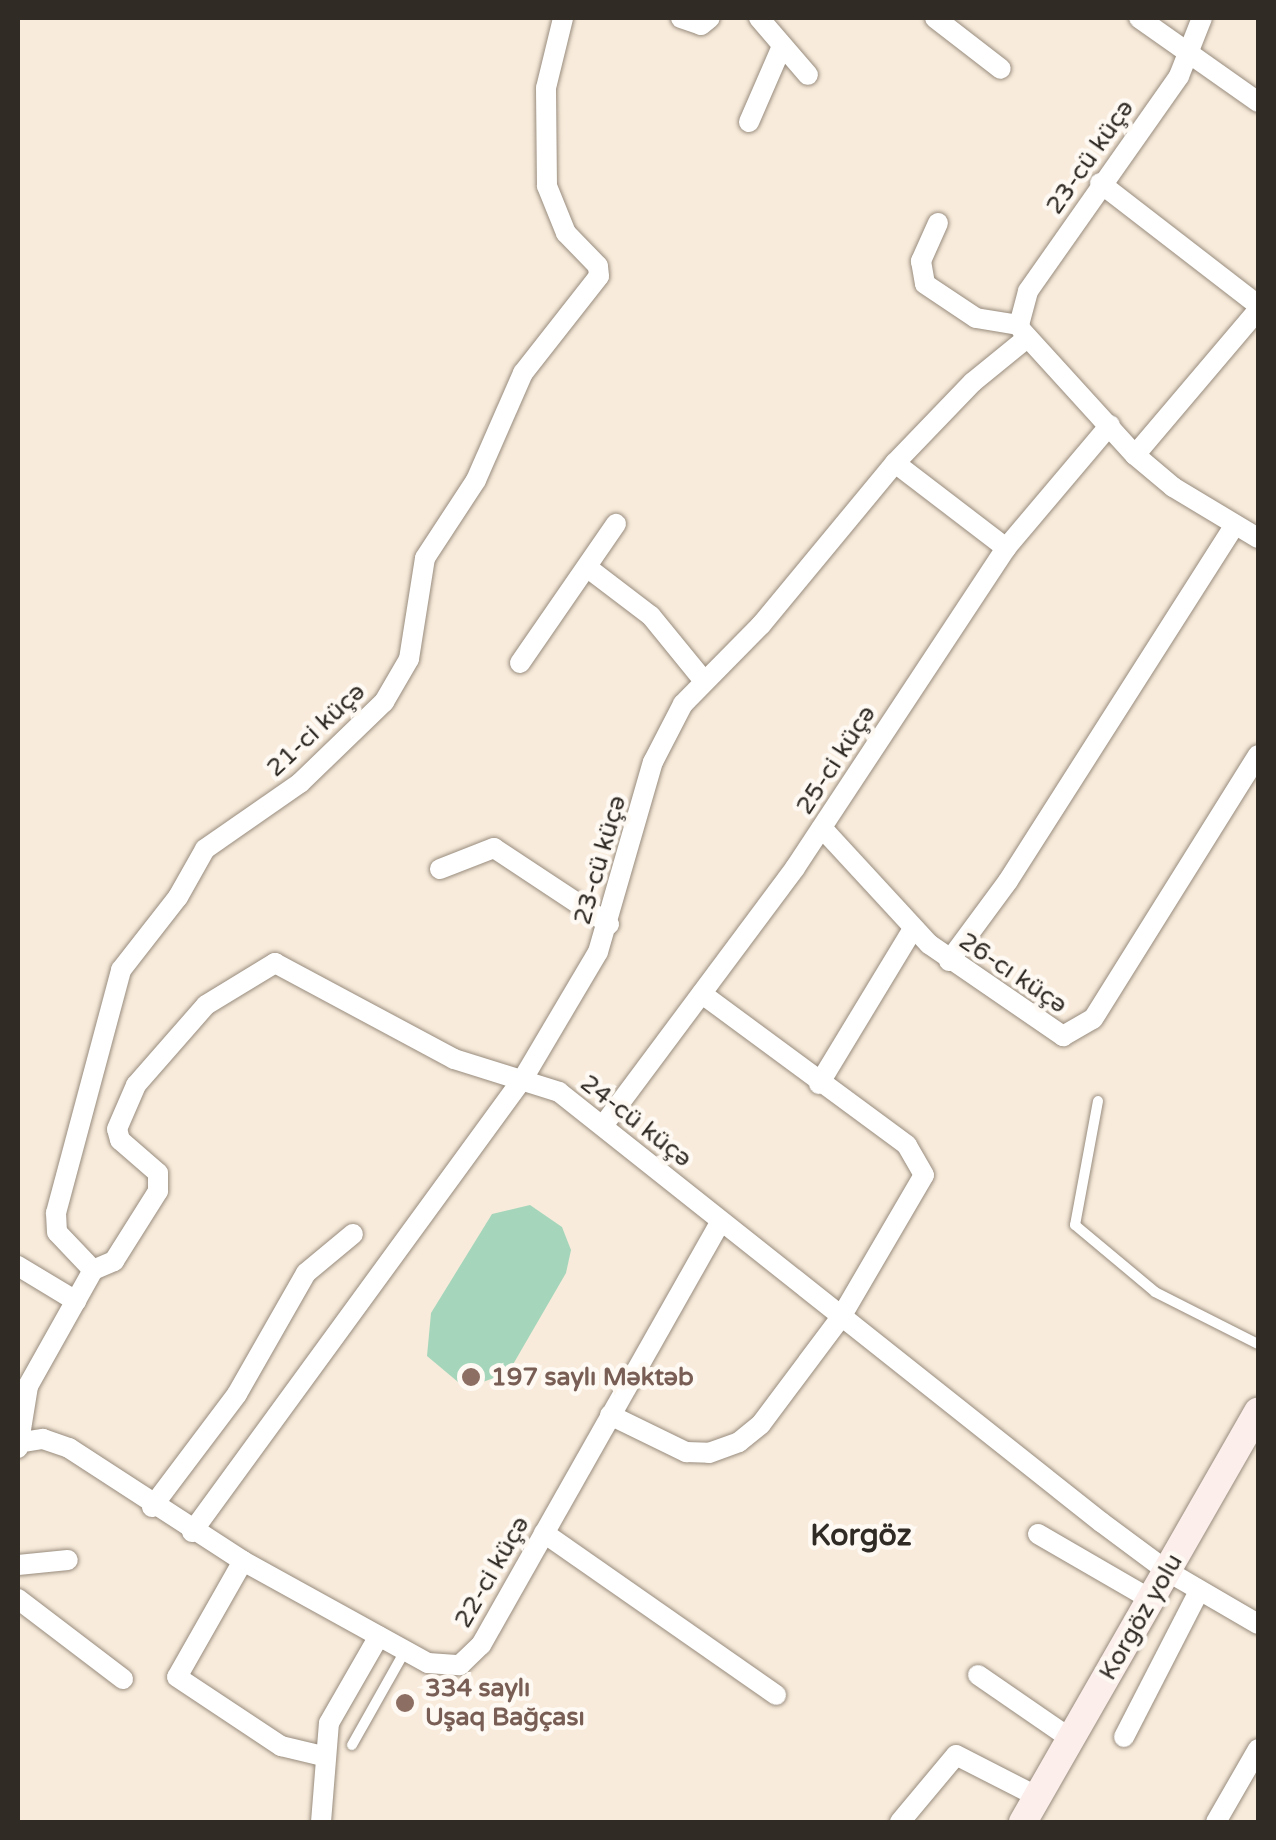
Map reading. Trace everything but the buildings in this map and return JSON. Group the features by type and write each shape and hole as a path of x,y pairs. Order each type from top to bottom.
{"main road":[{"name":"Korgöz yolu","path":"1023,1822 1258,1412"}],"street":[{"name":"21-ci küçə","path":"92,1270 56,1232 56,1213 121,970 178,897 205,848 300,783 390,692 409,659 425,558 476,480 523,373 599,276 598,266 566,233 546,186 546,88 563,18"},
{"path":"680,18 701,25 710,18"},
{"path":"759,18 808,75"},
{"path":"935,18 1001,68"},
{"path":"1139,18 1258,102"},
{"name":"23-cü küçə","path":"192,1532 524,1078 610,924 653,762 704,680 762,625 895,463 1022,332 1028,291 1191,52 1202,18"},
{"path":"749,122 782,46"},
{"path":"1100,184 1258,308 1135,455"},
{"path":"938,223 921,261 926,284 976,318 1022,332 1135,455 1234,526 1258,538"},
{"name":"25-ci küçə","path":"605,1123 822,828 1006,548 1110,425"},
{"path":"895,463 1006,548"},
{"path":"520,662 616,524"},
{"path":"949,961 1008,881 1234,526"},
{"path":"588,568 651,616 704,680"},
{"name":"26-cı küçə","path":"822,828 844,845 913,928 949,961 1052,1032 1085,1029 1258,755"},
{"path":"440,868 494,848 610,924"},
{"path":"818,1084 913,928"},
{"name":"24-cü küçə","path":"92,1270 114,1260 158,1191 158,1174 120,1140 117,1129 136,1085 206,1005 266,965 292,970 454,1059 524,1078 605,1123 720,1222 1167,1571 1258,1624"},
{"path":"610,1416 686,1452 709,1453 739,1442 761,1424 841,1316 920,1188 924,1166 907,1146 818,1084 702,994"},
{"name":"22-ci küçə","path":"20,1445 43,1440 69,1448 192,1532 442,1668 470,1658 720,1222"},
{"path":"152,1507 237,1394 306,1273 353,1234"},
{"path":"18,1266 76,1301"},
{"path":"20,1445 28,1386 92,1270"},
{"path":"544,1533 776,1695"},
{"path":"1038,1534 1150,1600"},
{"path":"18,1565 68,1560"},
{"path":"243,1561 178,1678 281,1746 324,1756"},
{"path":"1124,1737 1199,1590"},
{"path":"18,1600 122,1680"},
{"path":"321,1822 329,1723 379,1636"},
{"path":"978,1674 1071,1739"},
{"path":"1216,1822 1258,1749"},
{"path":"900,1822 956,1755 1038,1797"}],"lane":[{"path":"1098,1101 1076,1225 1154,1292 1258,1344"},
{"path":"352,1745 406,1651"}],"green space":[{"path":"530,1205 562,1227 571,1250 566,1273 508,1373 477,1384 458,1382 427,1356 431,1313 492,1214"}],"place":[{"name":"197 saylı Məktəb","path":"471,1377"},
{"name":"334 saylı Uşaq Bağçası","path":"405,1703"}],"district":[{"name":"Korgöz","path":"861,1536"}]}
